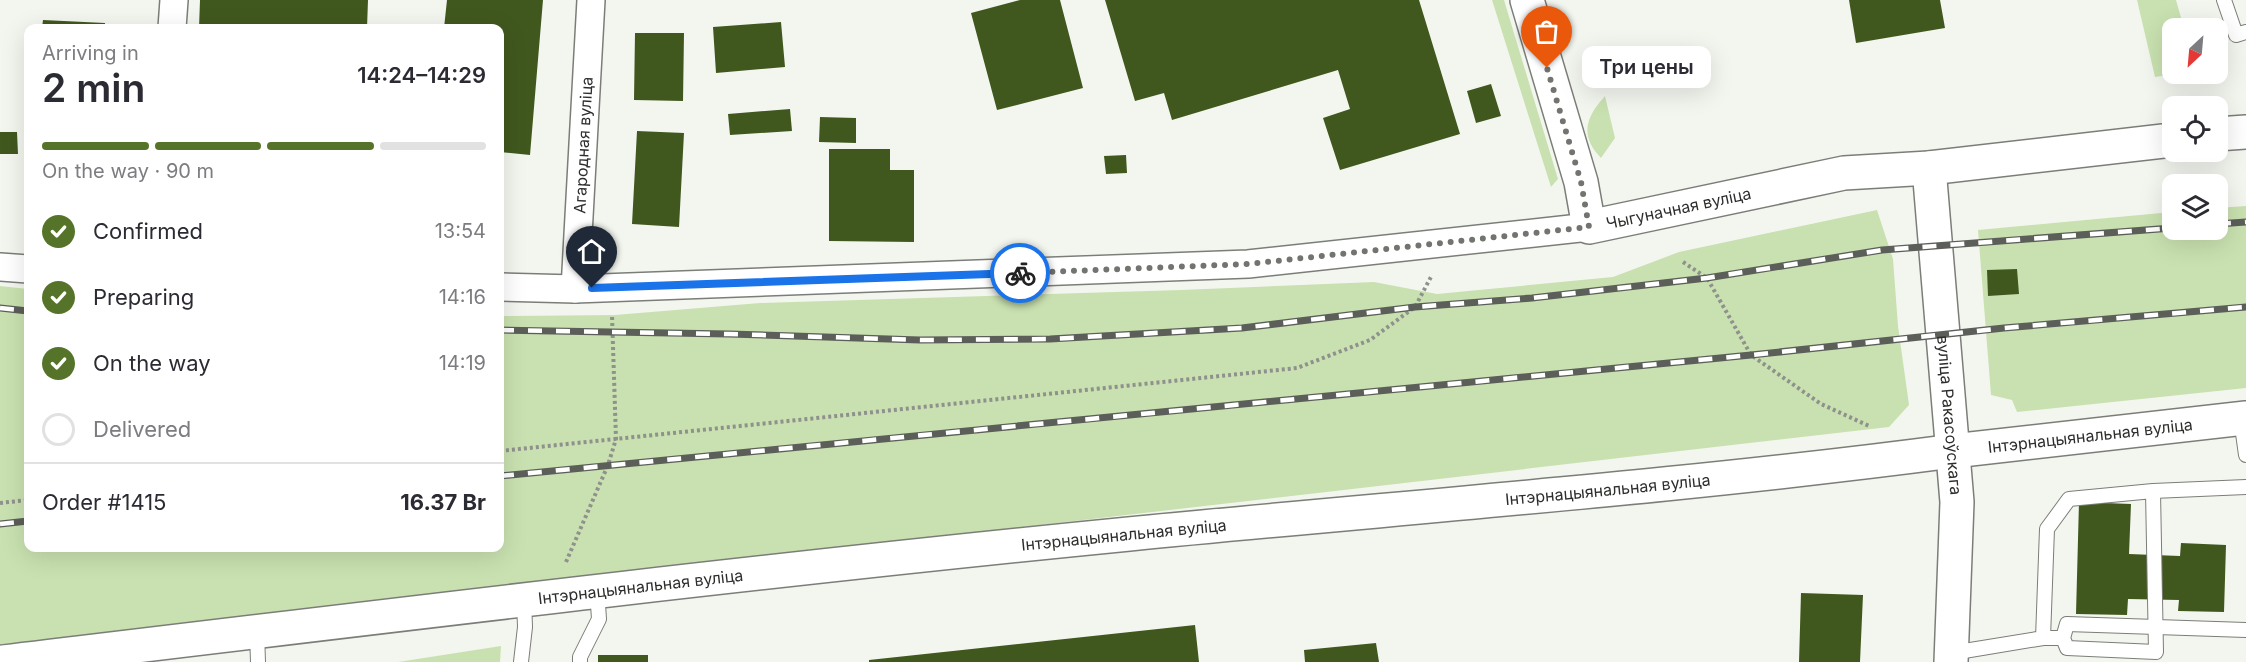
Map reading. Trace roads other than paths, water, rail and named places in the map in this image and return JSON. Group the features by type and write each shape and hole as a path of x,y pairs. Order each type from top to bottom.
{"street":[{"path":"172,24 174,0"},
{"name":"Агародная вуліца","path":"575,289 591,0"},
{"path":"1527,0 1581,182 1589,227"},
{"path":"2228,134 2246,132"},
{"name":"Чыгуначная вуліца","path":"504,287 609,288 1248,264 1589,227 1844,173 1929,168 2162,141"},
{"name":"вуліца Ракасоўскага","path":"1929,168 1958,502 1952,657"},
{"path":"0,267 24,269"},
{"name":"Інтэрнацыянальная вуліца","path":"3,662 257,647 524,600 597,590 1137,533 1852,464 2244,418"}],"lane":[{"path":"2224,0 2236,35 2246,32"},
{"path":"2244,418 2246,455"},
{"path":"2043,638 2047,529 2069,499 2153,491 2246,487"},
{"path":"2153,491 2157,628 2156,652 2067,648 2063,638 2067,624 2157,628 2246,630"},
{"path":"580,662 580,657 599,619 597,590"},
{"path":"521,662 525,627 524,600"},
{"path":"1952,657 2043,638 2063,638"}],"railway":[{"path":"2228,223 2246,222"},
{"path":"504,330 920,340 1050,339 1242,328 1415,307 1532,298 1707,278 1882,250 2162,229"},
{"path":"504,476 1751,355 2004,328 2246,307"},
{"path":"0,308 24,311"},
{"path":"0,524 24,521"}],"place":[{"name":"Три цены","path":"1547,68"}]}
